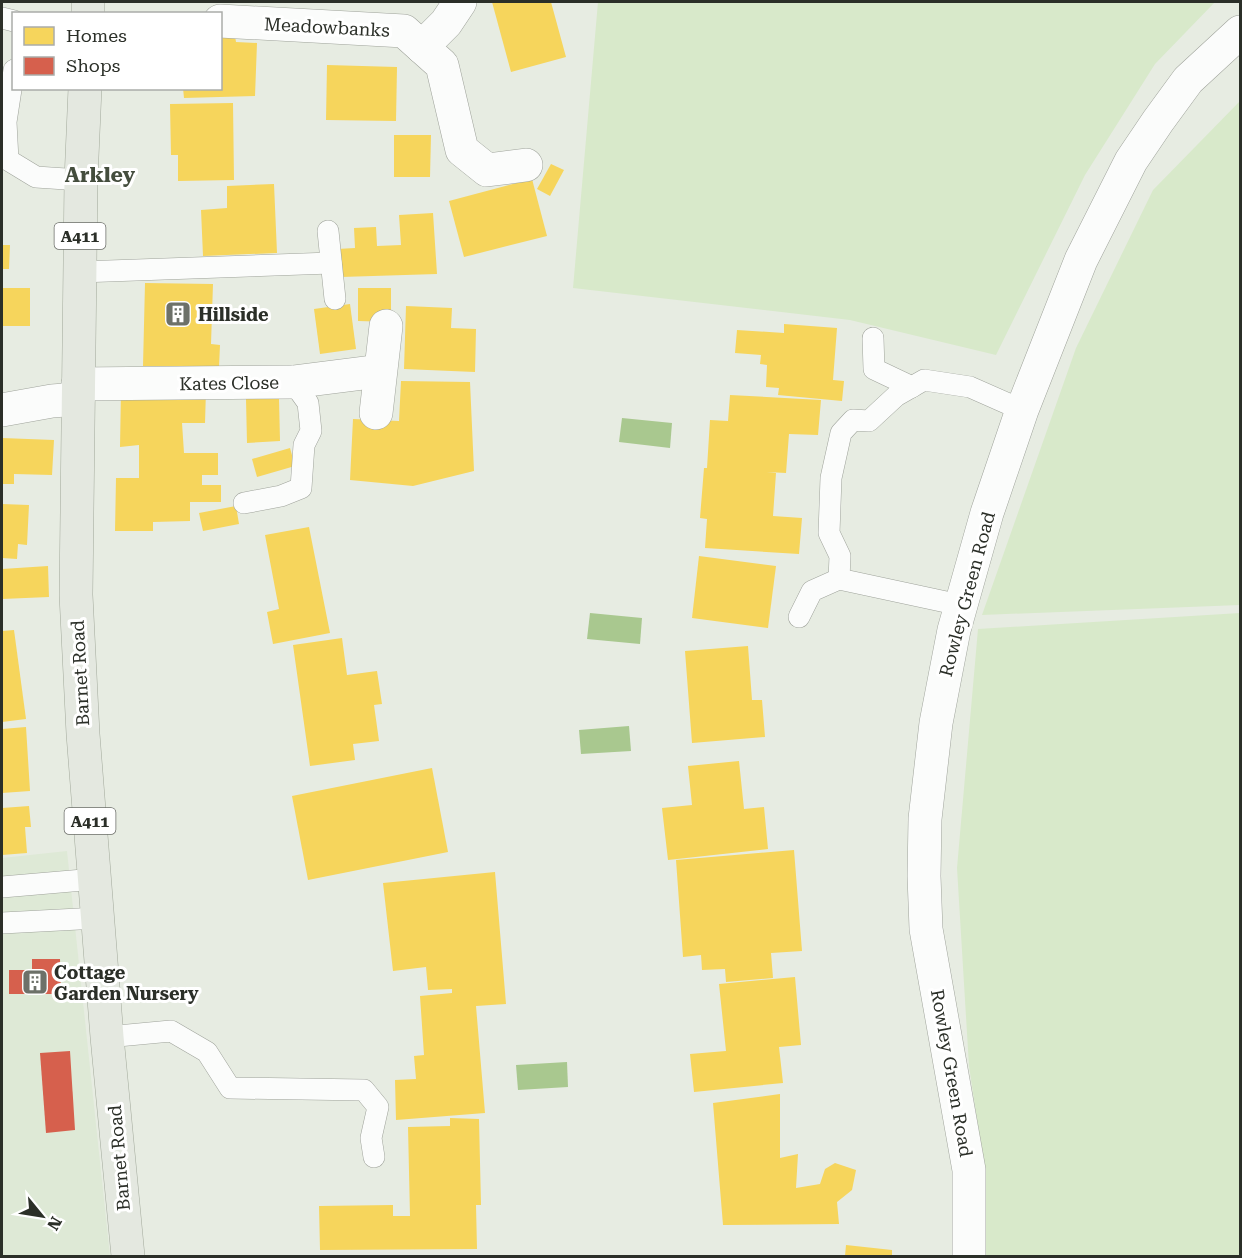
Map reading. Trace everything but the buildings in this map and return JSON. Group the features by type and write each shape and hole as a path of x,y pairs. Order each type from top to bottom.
{"main road":[{"name":"Barnet Road","path":"86,90 81,180 76,595 83,734 128,1257"}],"street":[{"path":"422,47 446,23 460,2"},
{"name":"Meadowbanks","path":"222,21 404,31 442,65 462,150 487,170 526,165"},
{"name":"Rowley Green Road","path":"969,1257 969,1170 926,929 924,876 925,819 936,723 960,604 987,513 1022,410 1081,260 1131,161 1188,80 1240,32"},
{"path":"376,413 386,326"},
{"name":"Kates Close","path":"2,410 52,401 78,392 293,382 380,371"}],"lane":[{"path":"12,83 6,122 8,160 36,177 81,180"},
{"path":"328,231 335,299"},
{"path":"80,272 331,263"},
{"path":"873,338 874,369 912,387"},
{"path":"839,579 840,556 829,533 831,478 841,433 853,420 869,421 896,396 924,380 970,387 1022,410"},
{"path":"244,503 281,496 301,488 304,445 311,431 308,403 293,382"},
{"path":"799,617 812,591 839,579 960,604"},
{"path":"2,887 95,879"},
{"path":"2,923 98,918"},
{"path":"108,1037 171,1031 207,1052 230,1088 364,1090 378,1107 371,1138 374,1157"}],"shaded area":[{"path":"598,2 1215,2 1155,64 1085,175 996,355 850,320 573,288"},
{"path":"1240,101 1240,605 982,615 1076,348 1153,190"},
{"path":"622,418 672,423 670,448 619,442"},
{"path":"590,613 642,618 640,644 587,639"},
{"path":"1240,613 1240,1256 985,1256 986,1180 969,1066 957,868 978,629"},
{"path":"629,726 631,751 581,754 579,730"},
{"path":"67,851 110,1256 2,1256 2,858"},
{"path":"567,1062 568,1087 518,1090 516,1065"}],"place":[{"name":"Hillside","path":"178,314"},
{"name":"Cottage Garden Nursery","path":"35,982"}],"district":[{"name":"Arkley","path":"100,175"}]}
